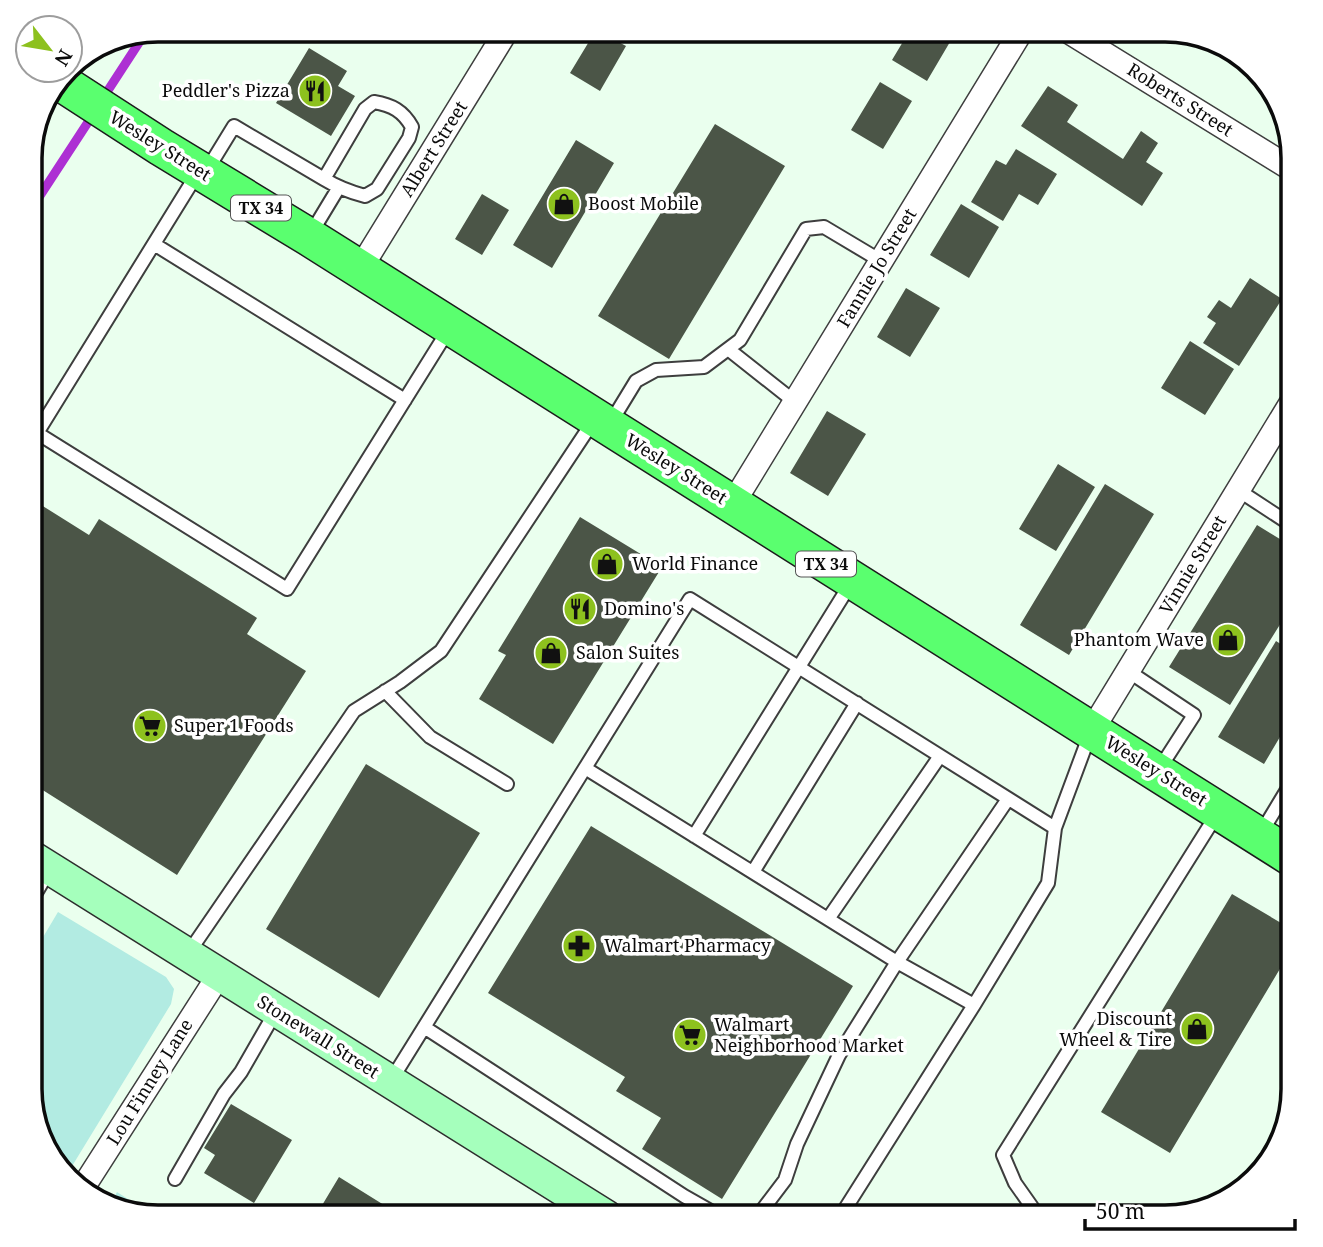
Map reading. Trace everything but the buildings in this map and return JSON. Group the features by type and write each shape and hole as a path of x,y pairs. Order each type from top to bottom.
{"main road":[{"name":"Wesley Street","path":"67,87 1281,850"}],"street":[{"name":"Albert Street","path":"360,269 500,42"},
{"name":"Fannie Jo Street","path":"732,505 1015,42"},
{"name":"Roberts Street","path":"1085,42 1281,163"},
{"name":"Vinnie Street","path":"1092,730 1281,420"},
{"name":"Stonewall Street","path":"42,864 582,1205"},
{"name":"Lou Finney Lane","path":"88,1180 219,975"}],"lane":[{"path":"42,421 154,244 234,126 324,179 365,196 377,189 411,132 412,127 407,118 387,104 374,102 365,109 324,179"},
{"path":"391,165 415,180"},
{"path":"309,237 340,187"},
{"path":"187,955 354,711 441,651 602,423 636,382 656,370 704,367 740,340 806,229 824,226 881,261"},
{"path":"154,244 405,400"},
{"path":"42,440 287,589 451,326"},
{"path":"728,349 795,402"},
{"path":"1238,491 1281,518"},
{"path":"694,836 853,580"},
{"path":"390,1082 690,599 1055,828"},
{"path":"1128,671 1194,715 1158,772"},
{"path":"385,691 430,737 507,784"},
{"path":"753,872 857,703"},
{"path":"849,1205 1048,883 1055,828 1092,730"},
{"path":"828,919 940,755"},
{"path":"585,768 897,962 974,1005"},
{"path":"766,1205 785,1180 797,1144 839,1055 897,962 1008,799"},
{"path":"1259,836 1281,800"},
{"path":"1031,1205 1015,1183 1003,1155 1219,810"},
{"path":"175,1179 276,1011"},
{"path":"424,1027 700,1205"}],"shaded area":[{"path":"58,912 166,977 174,989 171,1004 72,1166 51,1133 42,1096 42,939"},
{"path":"117,1192 132,1202 115,1196"}],"waterway":[{"path":"103,98 138,44"},
{"path":"42,193 94,113"}],"place":[{"name":"Peddler's Pizza","path":"315,91"},
{"name":"Boost Mobile","path":"564,204"},
{"name":"World Finance","path":"607,564"},
{"name":"Domino's","path":"580,609"},
{"name":"Phantom Wave","path":"1228,640"},
{"name":"Salon Suites","path":"551,653"},
{"name":"Super 1 Foods","path":"150,726"},
{"name":"Walmart Pharmacy","path":"579,946"},
{"name":"Discount Wheel & Tire","path":"1197,1029"},
{"name":"Walmart Neighborhood Market","path":"690,1035"}]}
